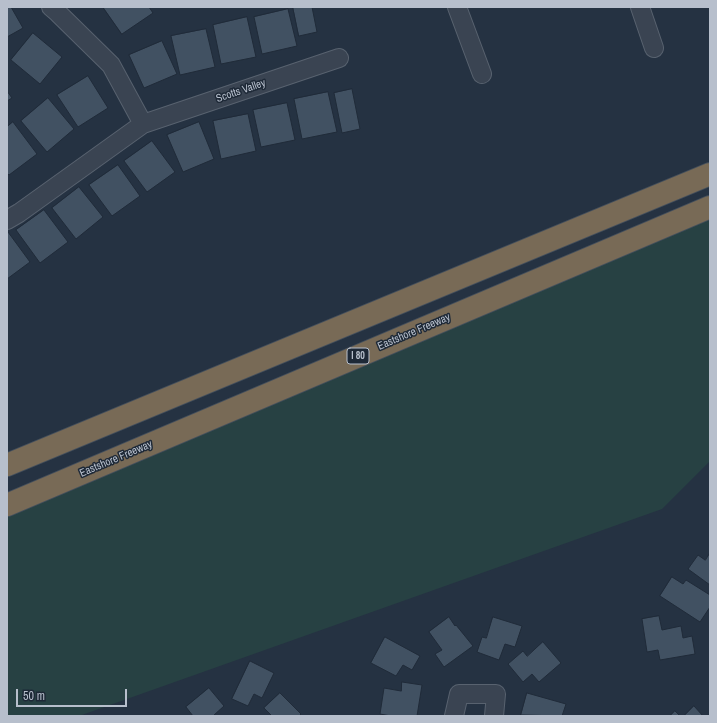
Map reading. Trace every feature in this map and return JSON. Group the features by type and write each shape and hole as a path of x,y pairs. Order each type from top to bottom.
{"highway":[{"path":"7,465 710,174"},
{"name":"Eastshore Freeway","path":"7,505 710,206"}],"street":[{"path":"51,7 111,65 143,124"},
{"path":"457,7 482,74"},
{"path":"640,7 654,48"},
{"name":"Scotts Valley","path":"7,220 19,213 143,124 339,58"},
{"path":"454,716 459,694 496,694 494,716"}],"green space":[{"path":"710,207 710,461 662,509 79,716 7,716 7,505"}],"building":[{"path":"7,7 11,7 23,28 7,37"},
{"path":"103,7 149,7 153,13 122,34"},
{"path":"293,7 312,7 317,32 299,36"},
{"path":"288,9 297,46 262,54 254,17"},
{"path":"247,17 256,57 221,64 213,25"},
{"path":"206,29 215,67 180,75 171,36"},
{"path":"33,33 62,57 40,84 11,60"},
{"path":"162,41 177,74 144,88 129,55"},
{"path":"88,76 108,108 78,127 57,95"},
{"path":"352,89 360,129 342,133 334,93"},
{"path":"7,91 12,98 7,101"},
{"path":"328,92 337,132 302,139 294,99"},
{"path":"48,98 74,129 47,152 21,121"},
{"path":"287,103 295,140 261,147 253,110"},
{"path":"248,114 256,151 221,159 213,121"},
{"path":"13,122 37,154 9,175 7,173 7,127"},
{"path":"199,122 214,159 183,172 167,135"},
{"path":"152,141 175,172 147,192 124,161"},
{"path":"118,165 140,196 112,216 89,185"},
{"path":"79,187 103,217 76,239 52,208"},
{"path":"44,210 68,242 40,263 16,230"},
{"path":"8,232 30,262 7,279 7,233"},
{"path":"710,553 710,585 688,569 698,555 705,560"},
{"path":"672,577 683,584 686,580 710,595 710,607 700,622 660,596"},
{"path":"659,616 662,630 681,626 683,638 692,636 695,654 660,660 658,650 647,652 642,619"},
{"path":"449,617 473,646 444,667 435,654 442,650 429,632"},
{"path":"493,617 522,626 515,647 505,644 499,660 477,652 482,637 486,638"},
{"path":"385,637 420,656 412,670 403,665 396,676 371,663"},
{"path":"543,642 561,663 539,682 532,674 523,682 508,664 523,651 527,656"},
{"path":"250,661 274,673 262,698 254,694 248,706 232,699"},
{"path":"402,682 422,685 417,716 391,716 380,714 384,688 401,691"},
{"path":"209,688 224,706 214,715 215,716 193,716 186,707"},
{"path":"280,693 301,714 299,716 272,716 264,708"},
{"path":"527,693 566,704 562,716 521,715"},
{"path":"694,706 703,716 684,716"},
{"path":"675,711 680,716 670,716"}]}
